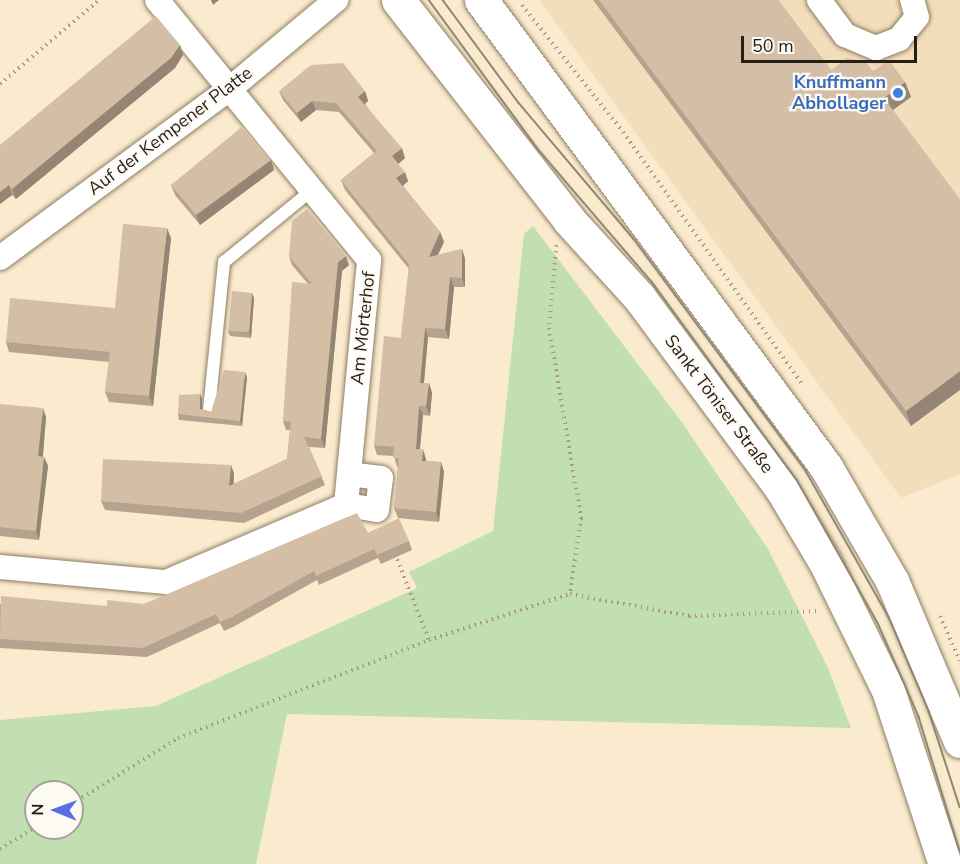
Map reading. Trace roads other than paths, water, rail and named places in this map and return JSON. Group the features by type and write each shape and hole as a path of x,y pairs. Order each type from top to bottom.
{"main road":[{"name":"Sankt Töniser Straße","path":"399,0 569,220 639,297 782,488 825,562 888,690 945,864"},
{"path":"480,0 826,467 892,581 960,741"}],"street":[{"name":"Am Mörterhof","path":"157,0 232,87 369,260 346,506"},
{"name":"Auf der Kempener Platte","path":"0,258 232,87 336,0"},
{"path":"819,0 845,35 876,48 899,39 917,17 912,0"},
{"path":"0,567 166,582 346,506 377,510 381,478 349,474"}],"lane":[{"path":"209,410 225,262 312,190"}],"tram line":[{"path":"429,0 538,149 652,282 797,480 878,623 919,717 960,851"},
{"path":"443,0 519,103 634,239 806,471 889,617 929,711 960,807"}],"place":[{"name":"Knuffmann Abhollager","path":"898,93"}]}
